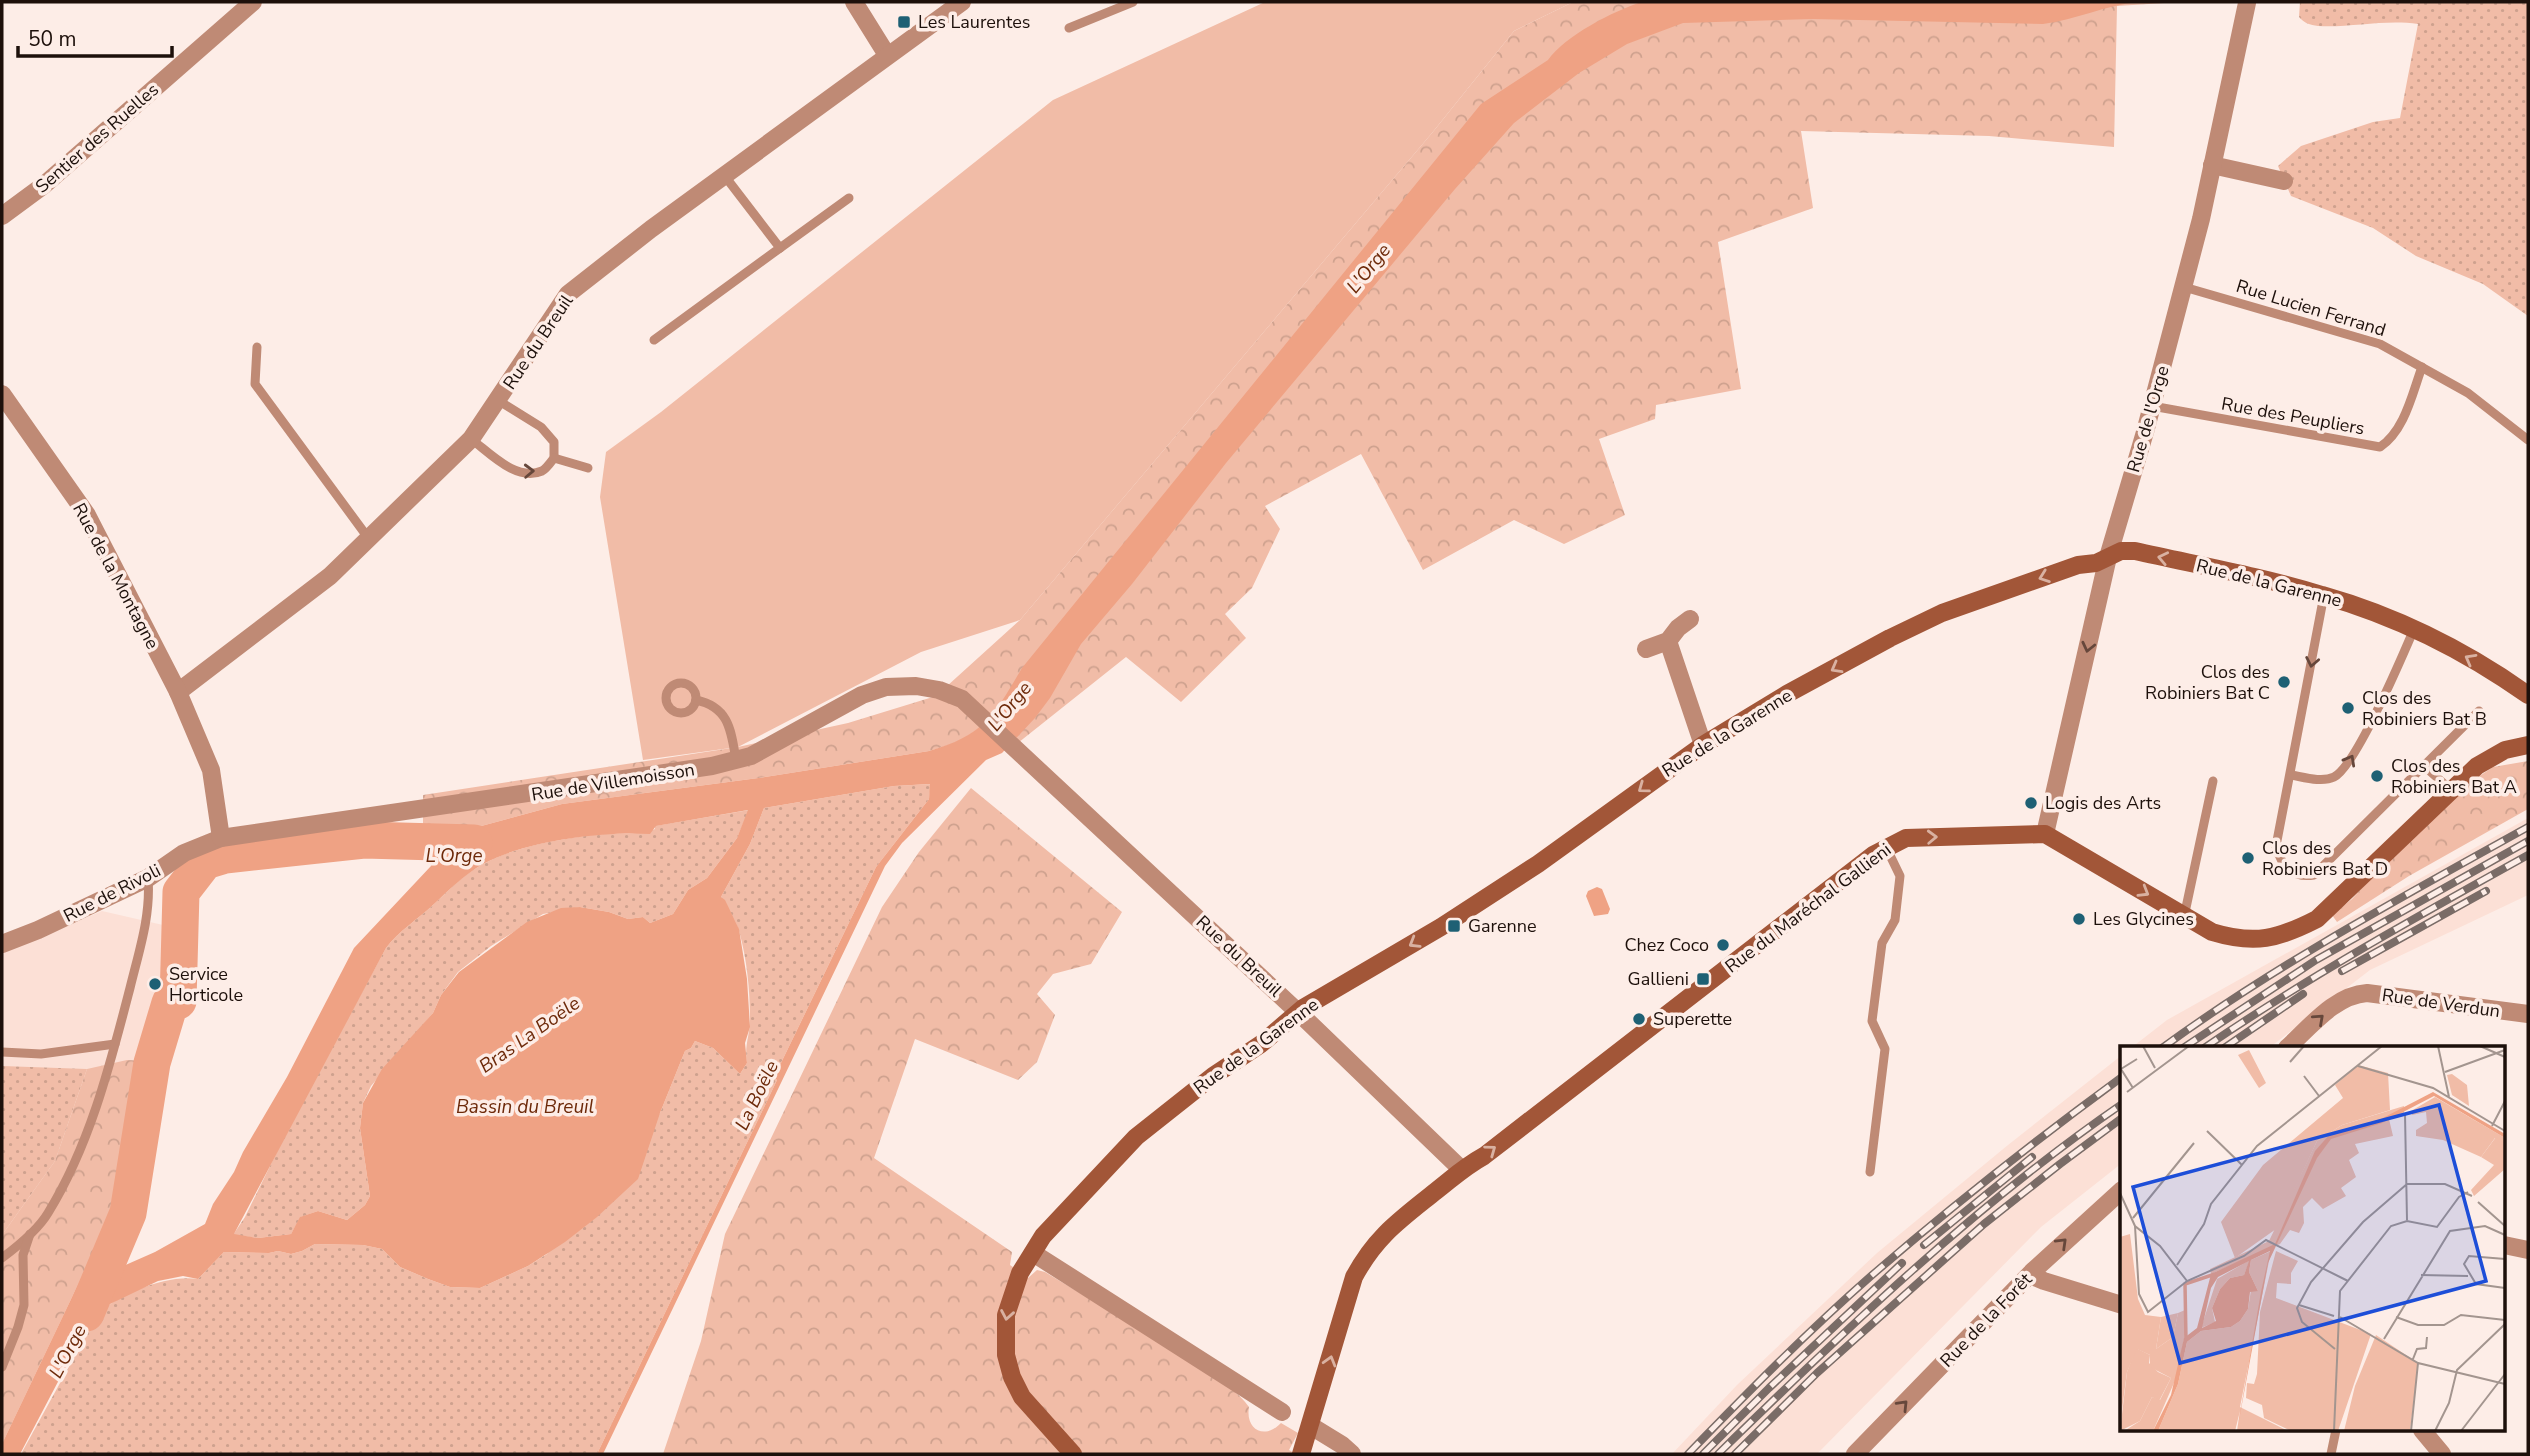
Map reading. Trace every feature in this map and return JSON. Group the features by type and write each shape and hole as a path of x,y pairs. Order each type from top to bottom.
{"main road":[{"name":"Rue de la Garenne","path":"1073,1454 1022,1397 1012,1377 1006,1355 1006,1315 1020,1273 1043,1236 1136,1137 1261,1044 1303,1008 1441,927 1538,864 1703,745 1798,688 1942,613 2078,565 2096,563 2121,551 2135,551 2283,584 2372,611 2414,629 2475,661 2528,695"},
{"path":"2045,834 2213,932 2235,939 2263,940 2288,934 2332,908 2451,790 2490,757 2505,750 2528,745"},
{"name":"Rue du Maréchal Gallieni","path":"1303,1444 1354,1278 1367,1254 1386,1230 1461,1169 1484,1156 1872,855 1906,838 2045,834"}],"street":[{"name":"Sentier des Ruelles","path":"2,216 44,185 253,2"},
{"path":"854,2 887,55"},
{"name":"Rue du Breuil","path":"178,692 330,576 471,439 499,401 568,294 724,175 962,2"},
{"name":"Rue de l'Orge","path":"2045,834 2108,557 2184,287 2247,3"},
{"path":"2212,165 2284,181"},
{"name":"Rue de la Montagne","path":"2,394 87,515 178,692 211,770 221,838"},
{"path":"1646,649 1668,641 1678,628 1690,619"},
{"path":"1668,641 1703,745"},
{"name":"Rue de Villemoisson","path":"221,838 668,775 736,760 751,755 862,695 886,687 916,686 939,690 962,699 981,717"},
{"name":"Rue du Breuil","path":"981,717 1299,1013 1461,1169"},
{"name":"Rue de Rivoli","path":"2,944 148,878 184,853 221,838"},
{"name":"Rue de Verdun","path":"2289,1046 2326,1012 2354,994 2367,993 2528,1014"},
{"name":"Rue de la Forêt","path":"1855,1454 2033,1271 2120,1192"},
{"path":"2506,1245 2528,1250"},
{"path":"1033,1253 1282,1412"},
{"path":"2033,1271 2037,1278 2044,1282 2120,1304"},
{"path":"2425,1432 2442,1454"},
{"path":"1303,1444 1342,1445 1352,1454"}],"lane":[{"path":"1069,28 1133,2"},
{"path":"724,175 780,247"},
{"path":"653,340 849,198"},
{"name":"Rue Lucien Ferrand","path":"2184,287 2380,344 2468,393 2528,440"},
{"path":"257,347 255,384 369,539"},
{"name":"Rue des Peupliers","path":"2152,406 2380,447 2389,441 2396,430 2422,367"},
{"path":"471,439 516,471 526,473 543,470 554,458 554,442 541,427 499,401"},
{"path":"554,458 588,468"},
{"path":"2324,595 2276,846 2288,870 2300,877 2314,875 2479,711"},
{"path":"2291,775 2331,779 2344,771 2383,700 2414,629"},
{"path":"696,700 709,703 727,721 736,760"},
{"path":"2423,765 2451,790"},
{"path":"2184,917 2213,781"},
{"path":"1870,1171 1885,1049 1872,1021 1882,943 1895,920 1900,876 1886,848"},
{"path":"2,1258 47,1216 89,1131 146,923 148,878"},
{"path":"2,1052 41,1054 115,1044"},
{"path":"2,1367 24,1305 23,1255 31,1232"},
{"path":"2331,1454 2336,1432"}],"shaded area":[{"path":"2528,818 2528,895 2370,970 2272,1046 2134,1046 2167,1020"},
{"path":"102,911 176,928 172,996 148,1061 120,1205 115,1216 108,1305 98,1312 72,1355 20,1454 2,1454 2,953"},
{"path":"2120,1057 2120,1165 2041,1227 1817,1454 1672,1454 1737,1385 1877,1253"}],"green space":[{"path":"1265,2 1573,2 1514,31 1432,133 1020,620 921,652 738,747 643,760 600,497 606,452 661,412 1053,100"},
{"path":"1573,2 2180,2 2117,6 2114,147 1989,136 1801,131 1813,208 1718,242 1741,389 1656,405 1655,419 1599,439 1625,515 1564,544 1514,520 1423,570 1361,454 1265,506 1280,529 1252,588 1225,614 1246,638 1181,702 1126,657 1013,747 985,722 959,741 929,751 765,777 562,804 459,832 423,832 423,795 738,747 848,723 936,696 1020,620 1432,133 1514,31"},
{"path":"2300,2 2528,2 2528,316 2483,284 2416,256 2373,228 2291,196 2278,166 2301,146 2373,122 2400,118 2418,24 2393,22 2315,26 2299,17"},
{"path":"2528,761 2528,809 2409,876 2337,922 2332,915 2352,899 2469,783 2493,767"},
{"path":"931,784 929,799 876,867 780,1065 772,1076 777,1080 597,1454 21,1454 99,1312 146,1286 173,1279 198,1279 224,1252 278,1251 291,1254 315,1244 363,1245 382,1249 400,1267 428,1279 450,1287 480,1288 528,1266 547,1254 660,1113 685,1051 691,1048 695,1041 713,1048 740,1074 747,1063 750,1019 746,964 738,927 721,897 750,844 764,808 894,786"},
{"path":"971,788 1122,912 1091,964 1053,974 1037,994 1055,1015 1037,1062 1018,1080 915,1039 874,1158 1012,1252 1010,1265 1028,1278 1037,1270 1045,1272 1147,1333 1230,1388 1249,1407 1253,1427 1269,1431 1281,1423 1298,1433 1289,1450 1296,1454 663,1454 701,1341 725,1234 882,907 919,852"},
{"path":"749,810 737,838 707,878 688,890 673,914 650,923 643,917 628,919 609,912 580,907 543,914 491,946 458,972 441,995 433,1013 371,1086 363,1103 360,1128 370,1196 365,1205 347,1220 318,1211 301,1217 291,1234 258,1238 233,1235 245,1217 293,1119 386,948 460,880 497,857 528,847 592,835 641,832 655,829 655,826"},
{"path":"127,1060 148,1061 120,1205 83,1274 2,1444 2,1235 55,1161 87,1069"},
{"path":"2,1066 87,1069 55,1161 2,1235"}],"water":[{"path":"1642,2 2138,2 2043,24 1812,19 1683,23 1627,44 1579,73 1514,123 1455,189 1226,463 1132,584 1081,644 1050,698 1035,718 1002,753 986,760 902,843 885,866 603,1454 597,1454 777,1080 772,1076 780,1065 876,867 929,799 930,784 894,786 764,808 750,844 721,897 739,929 747,979 750,1027 745,1043 747,1063 740,1074 713,1048 695,1041 691,1048 685,1051 638,1179 565,1242 528,1266 480,1288 450,1287 428,1279 400,1267 382,1249 363,1245 315,1244 291,1254 278,1251 224,1252 198,1279 183,1276 158,1281 99,1312 72,1355 20,1454 2,1454 2,1444 83,1274 117,1264 121,1267 155,1252 205,1224 213,1204 287,1077 354,948 431,866 423,832 459,832 562,804 765,777 929,751 948,745 976,730 1004,699 1022,668 1481,104 1548,60 1578,33","holes":["748,810 737,838 707,878 688,890 673,914 650,923 643,917 628,919 609,912 580,907 561,908 527,922 459,972 441,995 433,1013 382,1069 363,1103 360,1128 370,1196 365,1205 347,1220 318,1211 300,1217 291,1234 258,1238 234,1234 386,948 463,878 483,864 520,849 587,836 650,834 656,826"]},
{"path":"1597,887 1602,889 1610,909 1608,914 1594,916 1586,896 1588,891"}],"waterway":[{"name":"L'Orge","path":"86,1313 128,1213 152,1063 170,1003 178,1001 181,892 205,861 225,855 364,840 474,843"}],"railway":[{"path":"2165,1046 2296,959 2528,827"},
{"path":"2186,1046 2316,960 2528,841"},
{"path":"2207,1046 2323,972 2528,855"},
{"path":"2342,971 2486,891"},
{"path":"2227,1046 2303,994"},
{"path":"1688,1454 1801,1341 1871,1276 1995,1174 2120,1078"},
{"path":"1718,1454 1912,1270 2015,1184 2120,1105"},
{"path":"1735,1454 1817,1373 1984,1224 2120,1119"},
{"path":"1924,1245 2032,1157"},
{"path":"1703,1454 1902,1263"}],"place":[{"name":"Les Laurentes","path":"904,22"},
{"name":"Clos des Robiniers Bat C","path":"2284,682"},
{"name":"Clos des Robiniers Bat B","path":"2348,708"},
{"name":"Clos des Robiniers Bat A","path":"2377,776"},
{"name":"Logis des Arts","path":"2031,803"},
{"name":"Clos des Robiniers Bat D","path":"2248,858"},
{"name":"Les Glycines","path":"2079,919"},
{"name":"Garenne","path":"1454,926"},
{"name":"Chez Coco","path":"1723,945"},
{"name":"Gallieni","path":"1703,979"},
{"name":"Service Horticole","path":"155,984"},
{"name":"Superette","path":"1639,1019"}],"water label":[{"name":"Bras La Boële","path":"529,1034"},
{"name":"La Boële","path":"756,1095"},
{"name":"Bassin du Breuil","path":"525,1106"}]}
